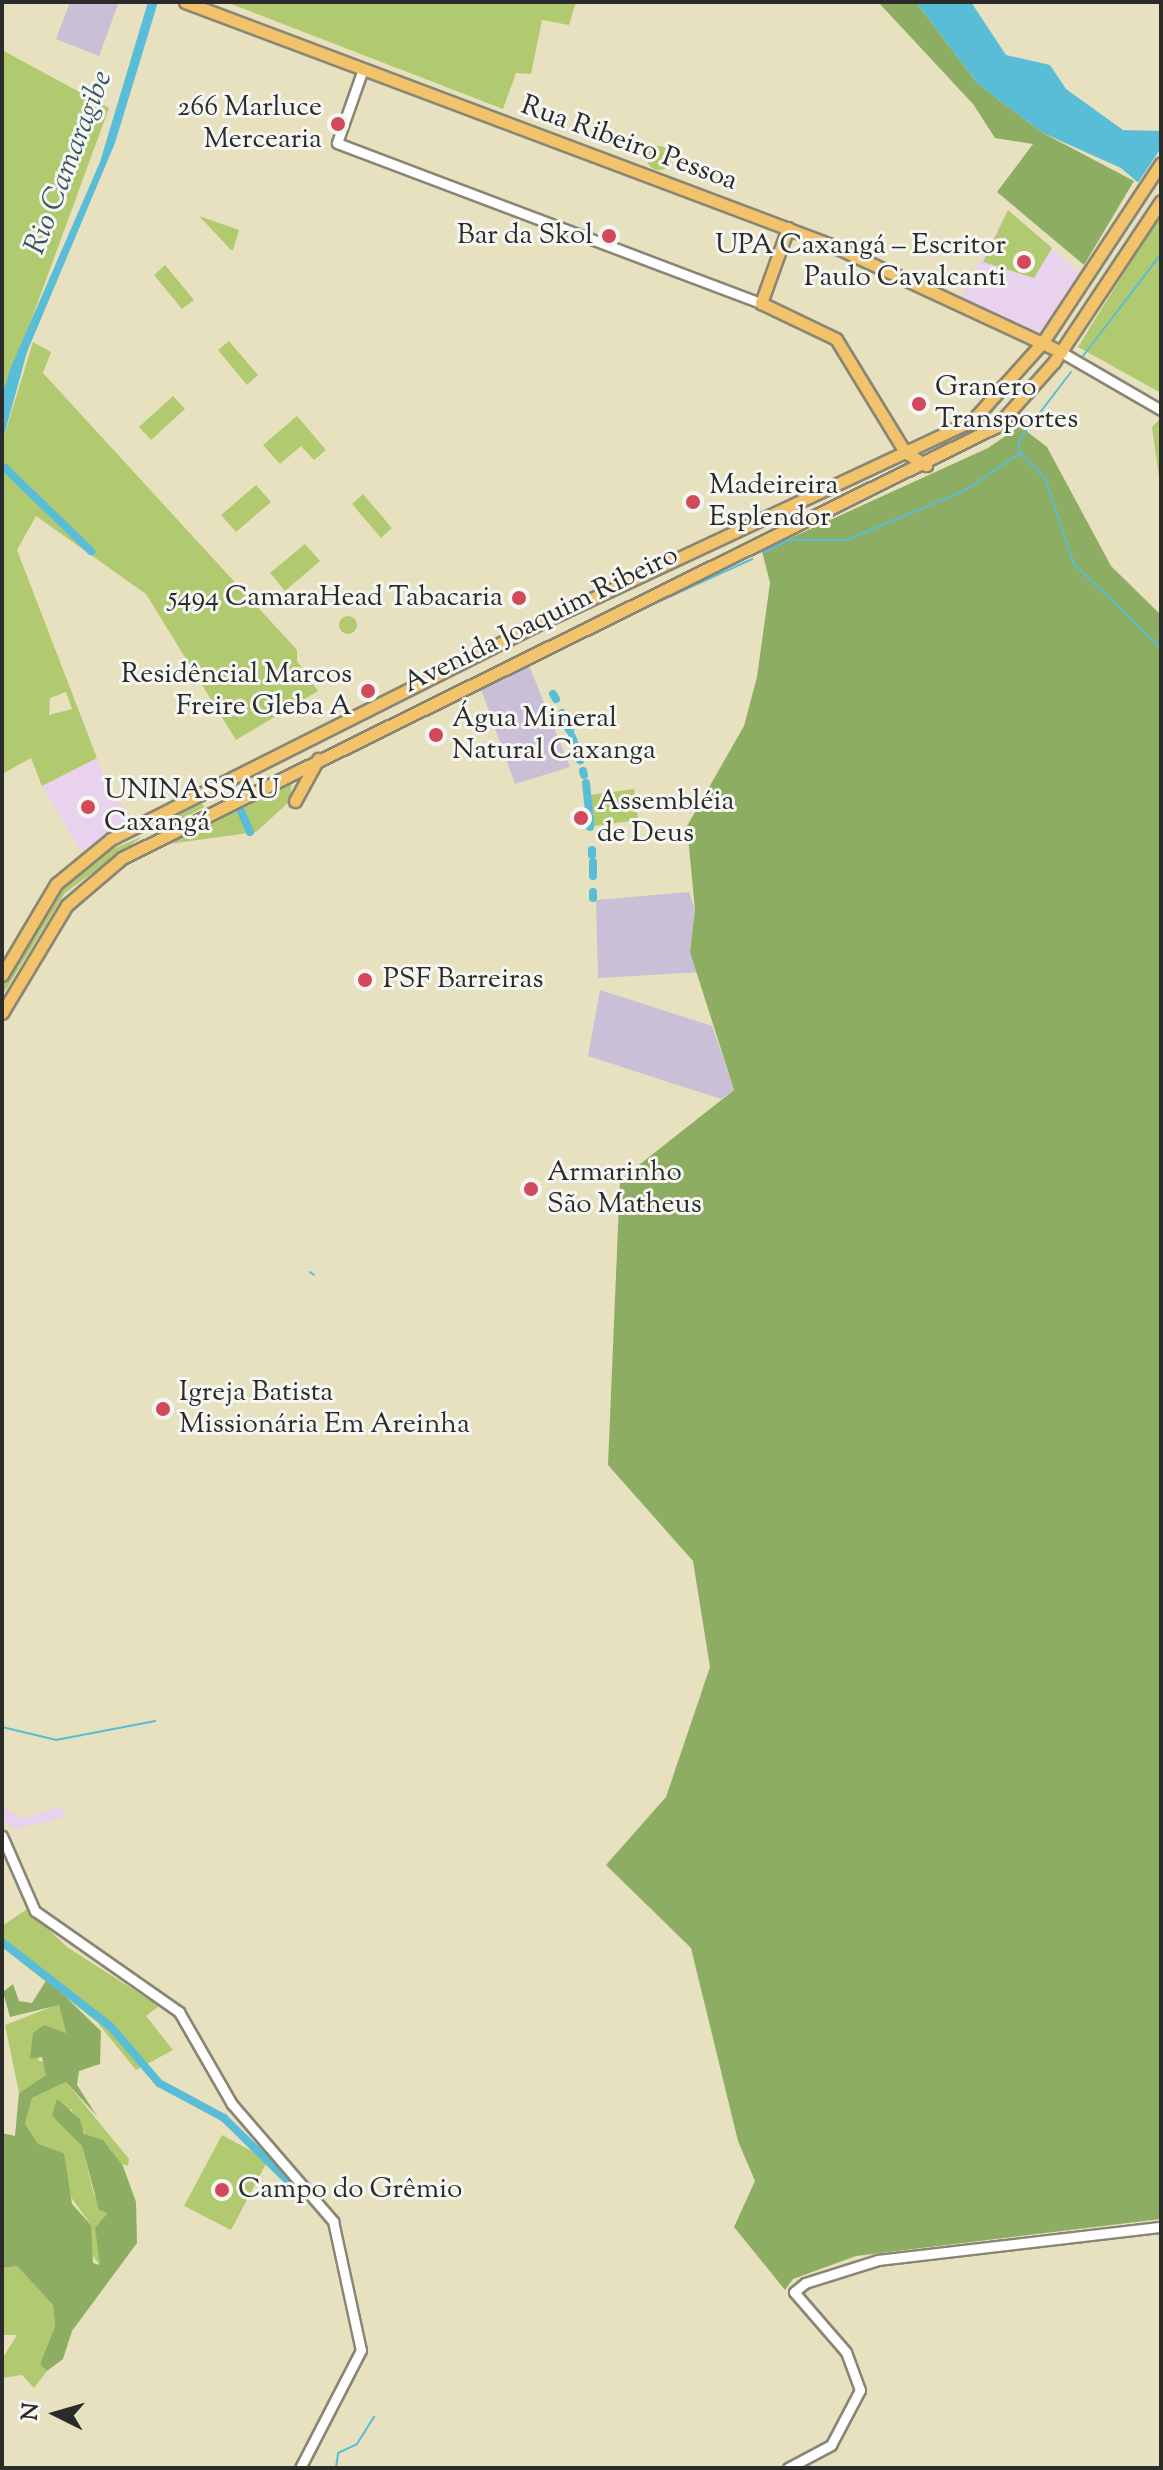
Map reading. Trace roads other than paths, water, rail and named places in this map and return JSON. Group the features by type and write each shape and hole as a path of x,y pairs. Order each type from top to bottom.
{"main road":[{"name":"Rua Ribeiro Pessoa","path":"188,3 788,228 1061,352"},
{"name":"Avenida Joaquim Ribeiro","path":"2,975 56,884 111,839 536,625 972,421 1043,342 1161,163"},
{"name":"Avenida Joaquim Ribeiro","path":"2,1013 83,887 122,858 319,757 926,465 1002,423 1061,352 1161,201"},
{"path":"788,228 761,303 836,339 905,452 926,465"},
{"path":"295,801 319,757"}],"street":[{"path":"363,69 337,143 761,303"},
{"path":"1061,352 1161,410"},
{"path":"1143,400 1161,402"},
{"path":"2,1836 35,1911 179,2012 232,2104 333,2221 361,2350 300,2468"},
{"path":"788,2468 838,2436 860,2379 794,2292 856,2264 1161,2227"}],"water":[{"name":"Rio Camaragibe","path":"148,2 158,2 115,143 27,352 2,443 2,395 11,367 100,162"},
{"path":"916,2 971,2 1006,55 1050,65 1066,89 1123,130 1161,131 1161,202 1121,168 1043,133 978,84"}],"waterway":[{"path":"1083,356 1161,254"},
{"path":"1071,372 1019,440 1020,453 1045,478 1074,564 1161,648"},
{"path":"763,553 789,540 847,540 966,490 1020,453"},
{"path":"5,468 91,551"},
{"path":"592,632 752,559"},
{"path":"553,694 556,699"},
{"path":"562,713 565,720"},
{"path":"572,737 575,745"},
{"path":"576,747 580,760"},
{"path":"583,771 584,775"},
{"path":"586,783 589,812"},
{"path":"241,811 250,832"},
{"path":"590,818 590,827"},
{"path":"592,850 592,855"},
{"path":"593,862 593,876"},
{"path":"593,892 593,898"},
{"path":"310,1272 314,1275"},
{"path":"2,1727 56,1740 155,1721"},
{"path":"2,1942 111,2027 159,2083 224,2118 287,2180 302,2186"},
{"path":"336,2468 338,2453 357,2444 374,2417"}],"place":[{"name":"266 Marluce Mercearia","path":"338,124"},
{"name":"Bar da Skol","path":"609,236"},
{"name":"UPA Caxangá – Escritor Paulo Cavalcanti","path":"1024,262"},
{"name":"Granero Transportes","path":"919,404"},
{"name":"Madeireira Esplendor","path":"693,502"},
{"name":"5494 CamaraHead Tabacaria","path":"519,598"},
{"name":"Residêncial Marcos Freire Gleba A","path":"368,691"},
{"name":"Água Mineral Natural Caxanga","path":"436,735"},
{"name":"UNINASSAU Caxangá","path":"88,807"},
{"name":"Assembléia de Deus","path":"581,818"},
{"name":"PSF Barreiras","path":"365,980"},
{"name":"Armarinho São Matheus","path":"531,1189"},
{"name":"Igreja Batista Missionária Em Areinha","path":"163,1409"},
{"name":"Campo do Grêmio","path":"222,2190"}]}
